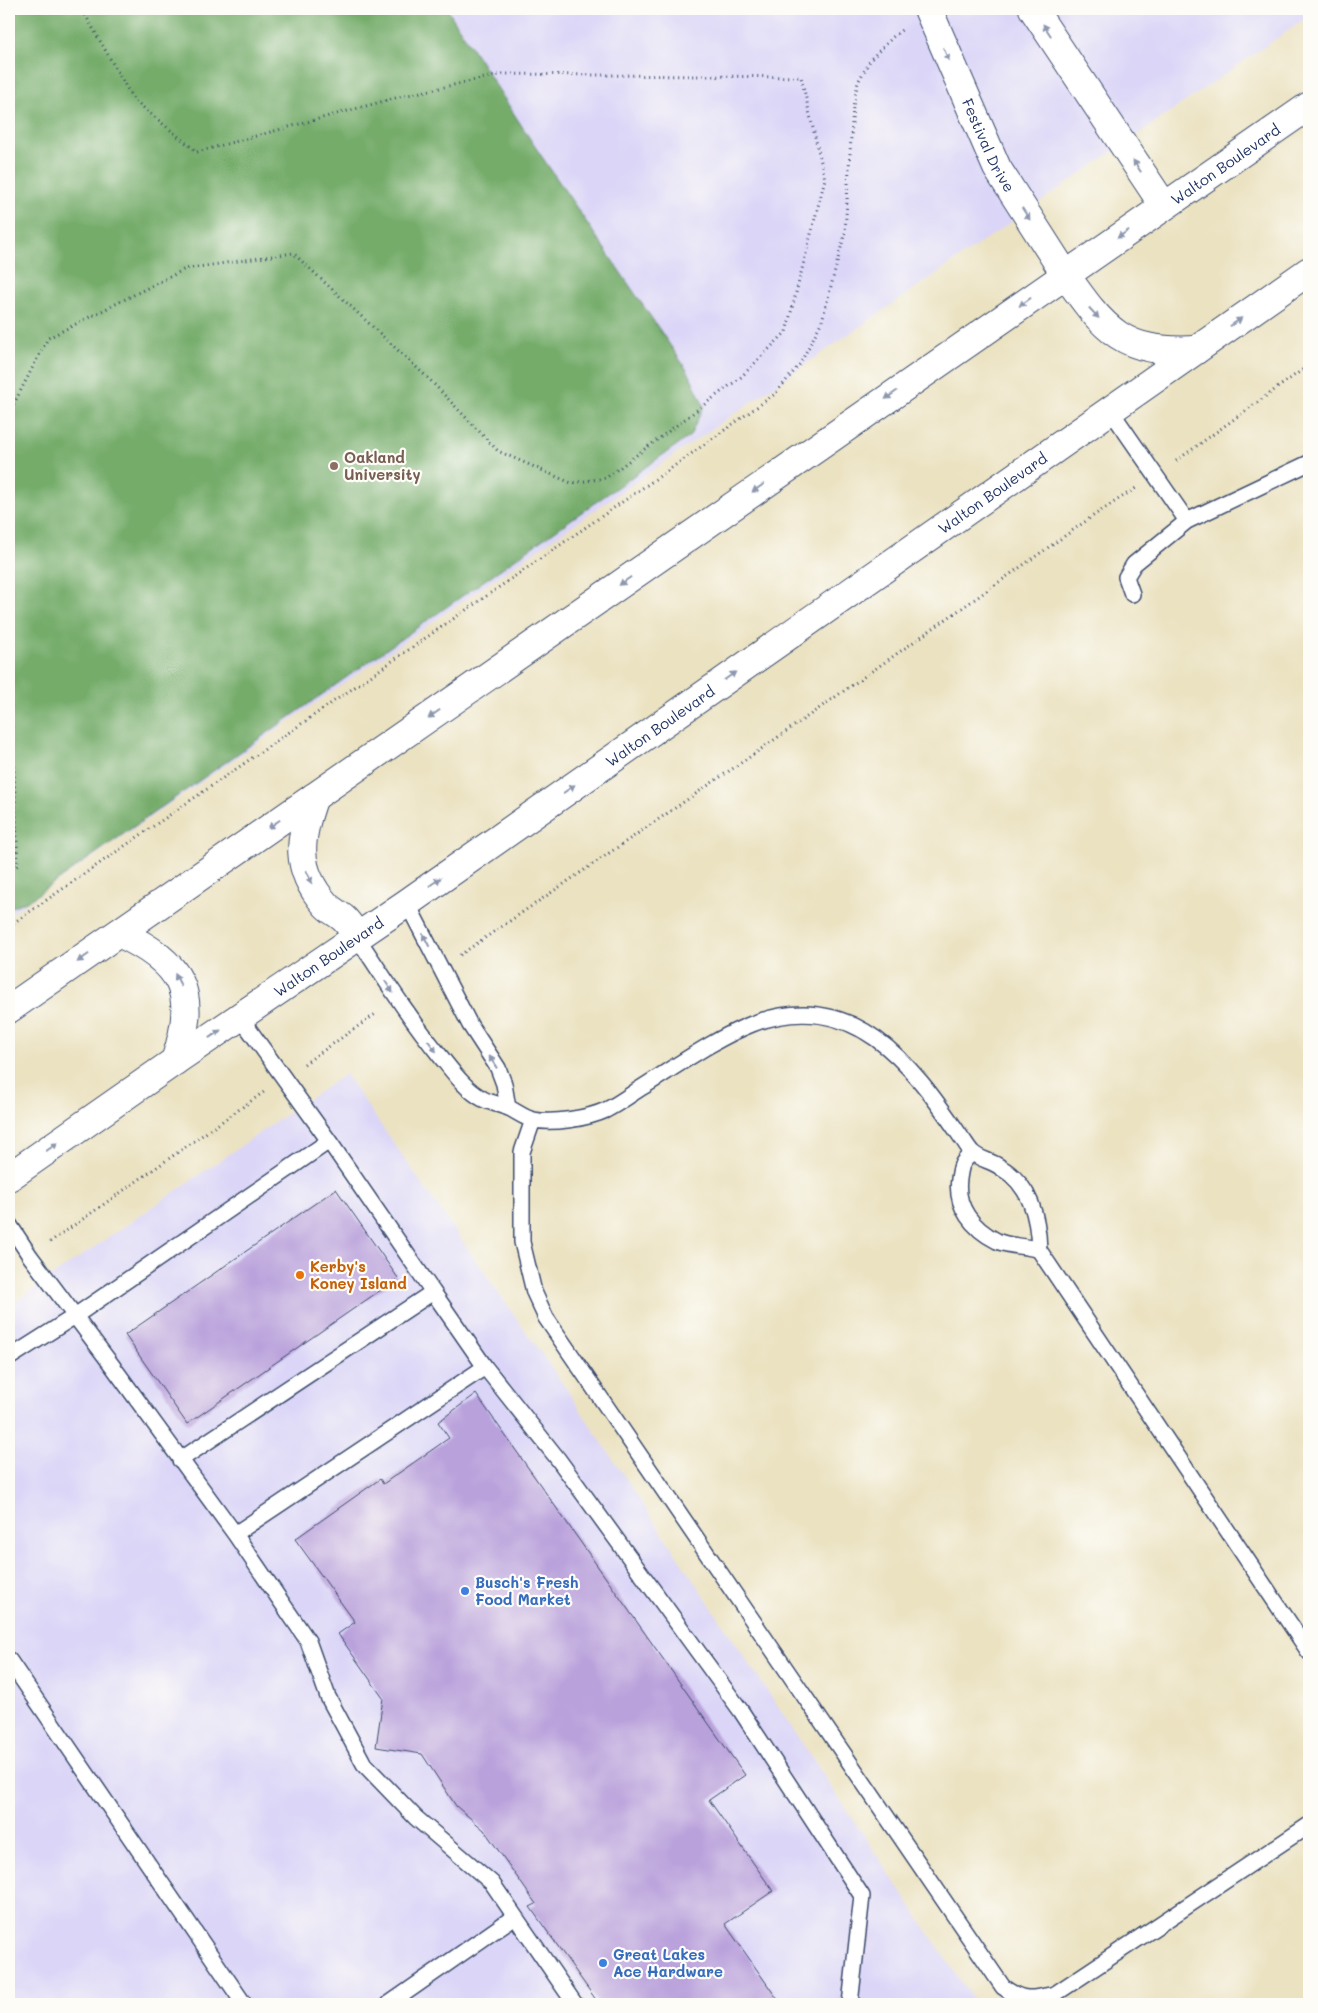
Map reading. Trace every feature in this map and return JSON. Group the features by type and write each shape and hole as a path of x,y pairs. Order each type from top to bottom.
{"main road":[{"path":"1033,9 1164,206"},
{"name":"Festival Drive","path":"927,10 996,168 1090,311 1108,328 1125,339 1146,348 1168,352 1196,350"},
{"name":"Walton Boulevard","path":"9,1009 1309,106"},
{"name":"Walton Boulevard","path":"9,1177 174,1061 406,903 1309,271"},
{"path":"314,796 304,824 301,844 305,869 313,888 326,906 344,920 357,937"},
{"path":"119,933 155,952 171,967 180,983 186,1003 185,1021 182,1042 174,1061"}],"lane":[{"path":"1111,411 1187,521"},
{"path":"1132,594 1126,577 1134,564 1187,521 1309,463"},
{"path":"406,903 470,1025 498,1068 504,1084 508,1108"},
{"path":"357,937 398,1000 457,1078 482,1098 533,1120 584,1117 606,1110 720,1040 752,1024 786,1014 819,1014 848,1023 870,1033 915,1073 972,1153 1001,1167 1023,1188 1032,1205 1038,1224 1039,1250 1309,1652"},
{"path":"240,1017 329,1140 485,1367 558,1459 741,1711 862,1896 850,2004"},
{"path":"533,1120 522,1152 522,1242 534,1292 546,1318 1003,1987 1015,1996 1031,2000 1055,1994 1309,1825"},
{"path":"9,1358 75,1316 329,1140"},
{"path":"972,1153 962,1163 958,1189 965,1216 980,1230 997,1241 1039,1250"},
{"path":"9,1224 30,1256 234,1534 308,1641 328,1697 364,1764 416,1818 492,1884 575,2004"},
{"path":"180,1460 433,1292"},
{"path":"234,1534 485,1367"},
{"path":"9,1660 244,2004"},
{"path":"389,2004 514,1917"}],"path":[{"path":"9,413 48,338 185,269 293,253 430,378 498,450 572,483 606,478 741,377 786,332 825,179 801,77 503,74 399,97 197,152 133,99 82,9"},
{"path":"9,926 662,475 775,394 800,364 822,320 833,281 845,232 853,106 858,82 871,59 887,42 927,10"},
{"path":"441,969 754,754 1096,514 1156,475 1309,364"},
{"path":"9,660 18,866 9,872"},
{"path":"30,1256 398,1000"}],"shaded area":[{"name":"Oakland University","path":"9,9 1309,9 1309,16 9,915"},
{"path":"345,1074 565,1387 976,2004 9,2004 9,1306"}],"green space":[{"name":"Oakland University","path":"9,9 447,9 534,145 689,373 704,406 690,436 31,899 9,908"}],"building":[{"path":"336,1189 398,1278 187,1424 125,1335"},
{"path":"476,1394 745,1775 709,1800 773,1891 725,1924 778,2000 772,2004 599,2004 530,1907 536,1904 484,1830 456,1806 422,1754 376,1747 383,1698 338,1634 355,1622 295,1539 380,1479 383,1484 449,1438 438,1422"}],"place":[{"name":"Oakland University","path":"334,466"},
{"name":"Kerby's Koney Island","path":"300,1275"},
{"name":"Busch's Fresh Food Market","path":"465,1591"},
{"name":"Great Lakes Ace Hardware","path":"603,1963"}]}
